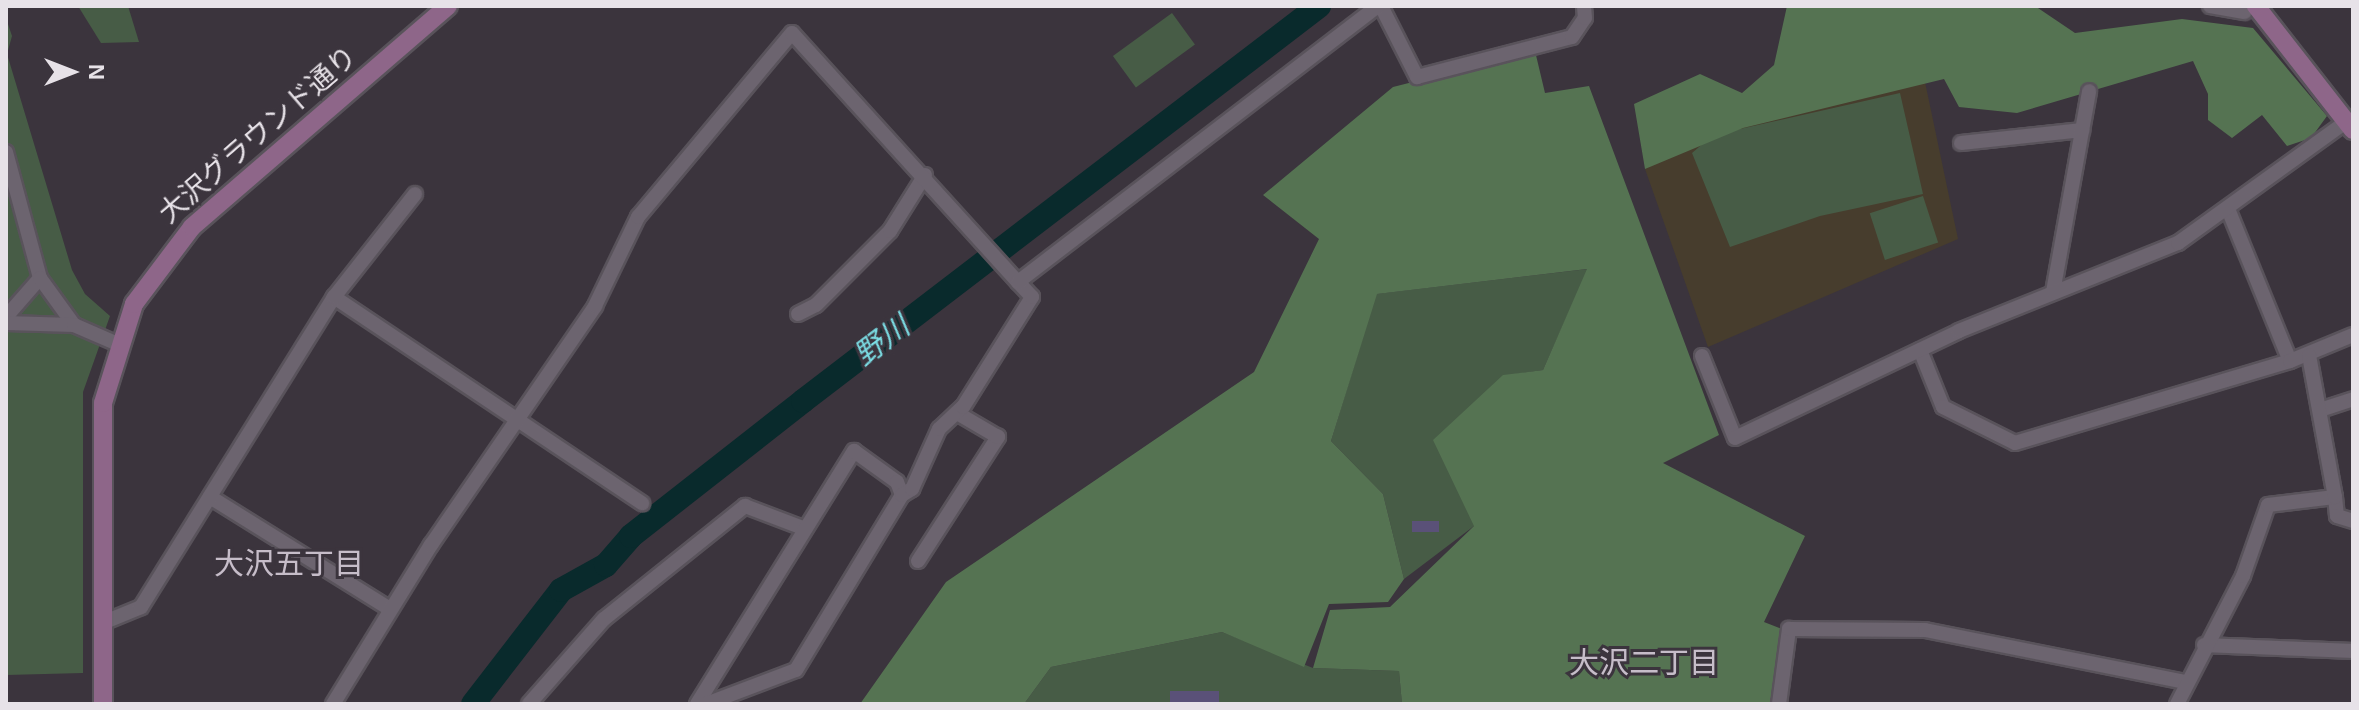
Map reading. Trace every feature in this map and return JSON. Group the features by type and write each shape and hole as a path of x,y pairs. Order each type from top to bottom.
{"street":[{"name":"大沢グラウンド通り","path":"103,704 103,403 118,344 139,295 180,238 448,6"},
{"path":"1017,281 1379,6 1417,77 1572,37 1585,18 1584,6"},
{"path":"1702,356 1735,438 1920,350 2053,292 2178,243 2349,126 2249,10 2210,6"},
{"path":"333,704 390,609 595,306 638,217 792,33 985,239 1032,297 957,413 939,429 912,489 902,495 796,670 706,704"},
{"path":"2053,292 2089,91"},
{"path":"1961,143 2082,130"},
{"path":"6,152 40,278 74,325"},
{"path":"798,314 816,305 890,231 925,175"},
{"path":"102,623 141,607 334,297 415,194"},
{"path":"2228,209 2290,361"},
{"path":"6,320 40,278"},
{"path":"334,297 518,417 642,503"},
{"path":"6,320 74,325 118,344"},
{"path":"1920,350 1943,407 2015,443 2309,355 2353,335"},
{"path":"2309,355 2337,516 2353,521"},
{"path":"2320,410 2353,399"},
{"path":"918,561 998,437 957,413"},
{"path":"697,704 803,528 854,451 897,482 902,495"},
{"path":"210,497 390,609"},
{"path":"2177,704 2204,645 2243,576 2268,505 2335,497"},
{"path":"529,704 604,619 745,506 803,528"},
{"path":"1779,704 1789,629 1925,630 2186,682"},
{"path":"2204,645 2353,651"}],"shaded area":[{"path":"1925,82 1958,239 1708,347 1645,169 1731,119"}],"green space":[{"path":"78,6 128,6 139,42 101,43"},
{"path":"1787,6 2035,6 2075,33 2182,19 2253,28 2327,116 2311,138 2287,146 2262,115 2232,138 2208,120 2208,94 2193,61 2017,113 1959,107 1944,79 1743,128 1645,169 1634,104 1700,74 1742,93 1774,65"},
{"path":"1172,13 1195,45 1136,87 1113,56"},
{"path":"6,18 12,36 7,54 72,270 85,294 110,316 83,392 83,673 6,675"},
{"path":"1535,51 1545,93 1589,86 1719,435 1663,463 1805,536 1764,622 1782,629 1770,704 1402,704 1399,671 1313,668 1330,610 1390,607 1474,526 1433,440 1503,375 1543,370 1587,269 1377,294 1331,441 1383,494 1404,579 1388,602 1329,604 1304,667 1222,632 1051,667 1024,704 860,704 946,582 1254,372 1319,239 1263,195 1393,87"},
{"path":"1900,93 1923,194 1820,216 1730,247 1692,153 1713,135"},
{"path":"1923,196 1938,243 1885,260 1870,213"},
{"path":"1588,269 1543,370 1503,376 1474,526 1404,579 1383,494 1331,441 1376,294"},
{"path":"1222,632 1313,668 1399,671 1402,704 1024,704 1051,667"}],"building":[{"path":"1412,521 1439,521 1439,532 1412,532"},
{"path":"1170,691 1219,691 1219,704 1170,704"}],"waterway":[{"name":"野川","path":"473,704 561,590 606,565 631,536 803,401 1319,6"}],"district":[{"name":"大沢五丁目","path":"289,564"},
{"name":"大沢二丁目","path":"1644,663"}]}
